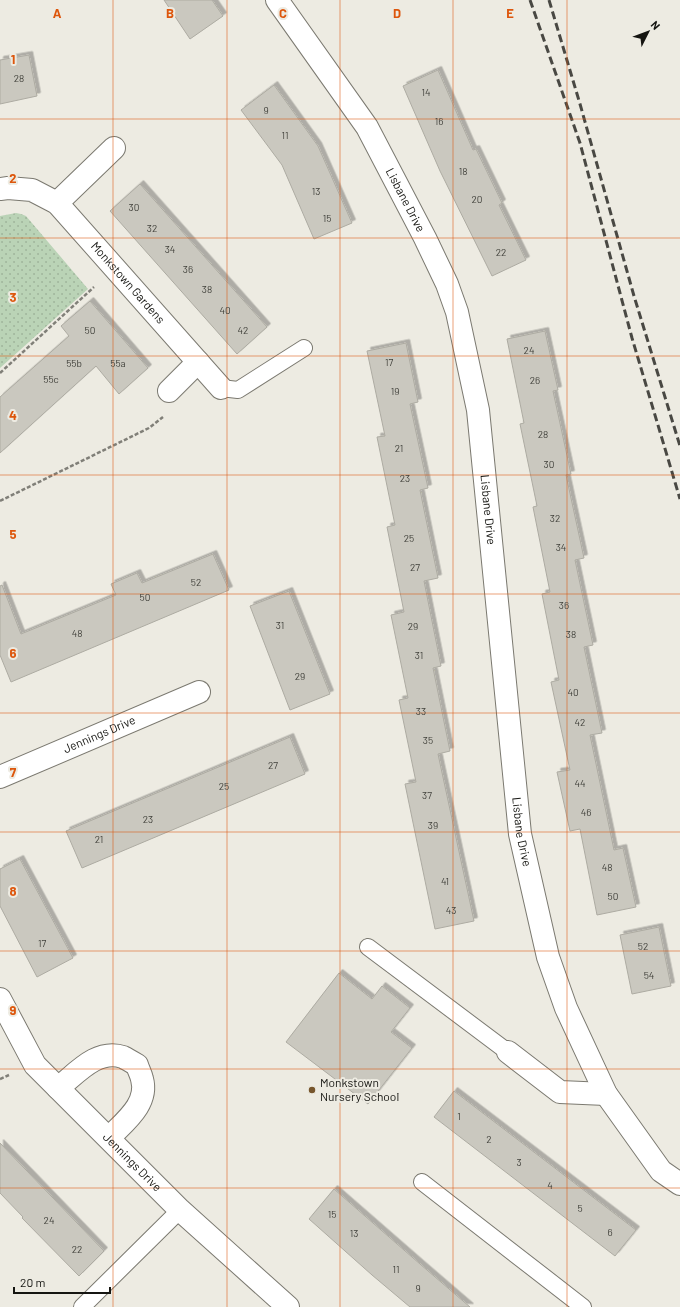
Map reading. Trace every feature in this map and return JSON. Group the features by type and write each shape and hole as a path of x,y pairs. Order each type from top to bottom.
{"street":[{"name":"Lisbane Drive","path":"277,0 367,127 425,238 447,284 457,312 478,410 520,834 548,957 566,1008 606,1094 661,1170 680,1184"},
{"path":"57,204 114,148"},
{"name":"Monkstown Gardens","path":"0,189 8,188 32,190 57,204 221,388"},
{"path":"168,391 198,362"},
{"name":"Jennings Drive","path":"0,777 199,692"},
{"name":"Jennings Drive","path":"0,999 35,1065 180,1210 288,1307"},
{"path":"508,1052 560,1092 606,1094"},
{"path":"58,1088 89,1063 104,1056 122,1057 136,1065 143,1080 142,1098 135,1110 108,1138"}],"lane":[{"path":"221,388 238,390 304,348"},
{"path":"368,947 508,1052"},
{"path":"422,1182 583,1307"},
{"path":"82,1307 180,1210"}],"path":[{"path":"0,373 115,268"},
{"path":"0,501 149,428 168,413 168,391"}],"green space":[{"path":"16,213 26,216 88,289 0,368 0,216"}],"building":[{"path":"164,0 212,0 223,16 190,39"},
{"path":"29,55 37,96 0,104 0,60"},
{"path":"438,70 473,150 476,149 502,203 499,205 526,260 492,276 440,171 403,86"},
{"path":"274,85 318,146 352,223 314,239 282,165 241,110"},
{"path":"140,184 267,327 237,354 110,211"},
{"path":"90,301 148,368 119,394 96,366 0,453 0,397 69,336 61,326"},
{"path":"545,331 558,390 553,391 571,474 566,475 584,558 575,560 593,645 584,647 602,733 590,735 614,850 623,848 636,907 597,915 580,829 570,831 557,772 570,770 551,682 559,680 542,594 550,592 533,507 537,506 520,424 524,423 507,339"},
{"path":"406,343 418,402 410,404 428,488 420,490 438,578 424,581 441,666 433,668 450,751 438,754 474,921 435,929 405,784 416,782 399,700 408,698 391,615 404,612 387,527 395,525 377,437 385,436 367,351"},
{"path":"213,554 229,590 11,682 0,655 0,586 2,585 21,634 116,595 111,584 137,573 142,583"},
{"path":"289,591 330,694 290,710 250,606"},
{"path":"290,737 305,774 82,868 66,831"},
{"path":"20,859 73,958 37,977 0,906 0,869"},
{"path":"659,927 671,986 632,994 620,935"},
{"path":"339,973 372,999 382,986 410,1008 391,1032 412,1048 368,1104 286,1042"},
{"path":"454,1091 636,1230 615,1256 434,1117"},
{"path":"0,1143 104,1251 79,1276 22,1218 23,1217 0,1193"},
{"path":"334,1189 470,1307 410,1307 372,1275 309,1219"}],"railway":[{"path":"530,0 580,143 632,338 680,499"},
{"path":"549,0 634,296 680,446"}],"place":[{"name":"Monkstown Nursery School","path":"312,1090"}]}
